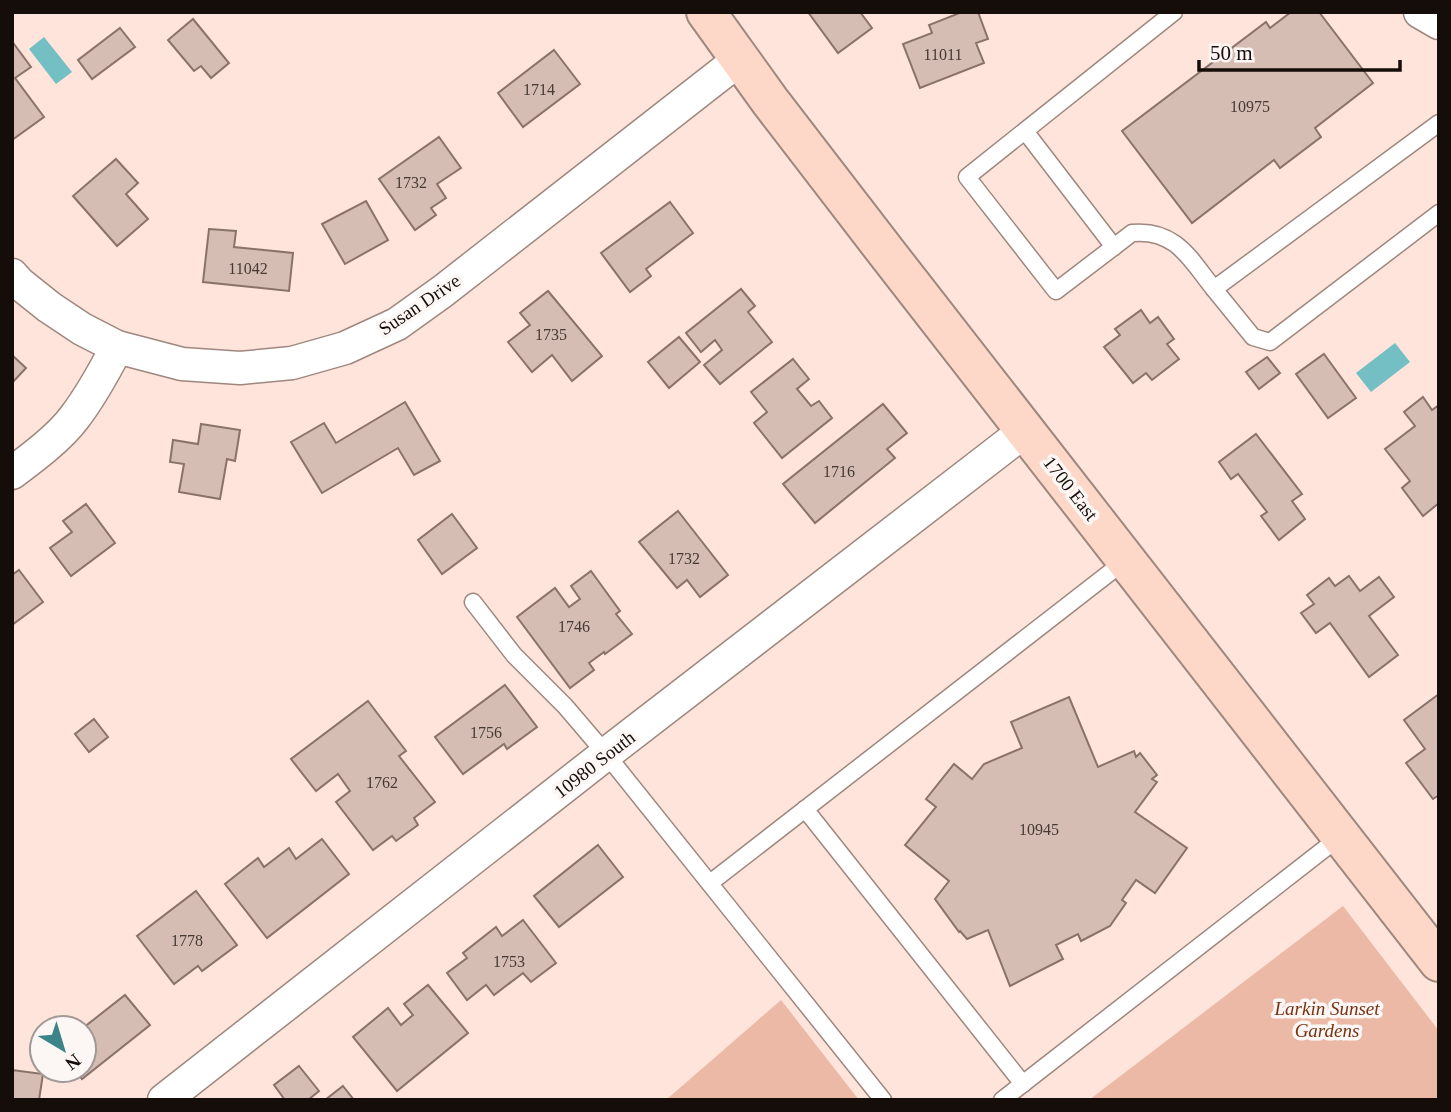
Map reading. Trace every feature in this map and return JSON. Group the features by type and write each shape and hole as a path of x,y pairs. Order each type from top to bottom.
{"main road":[{"name":"1700 East","path":"706,12 882,247 1439,962"}],"street":[{"path":"1420,12 1439,23"},
{"name":"Susan Drive","path":"12,275 49,307 82,329 117,347 182,363 240,368 292,363 345,348 397,324 443,291 740,59"},
{"path":"12,473 73,420 98,383 117,347"},
{"name":"10980 South","path":"164,1100 1026,430"}],"lane":[{"path":"1174,12 967,177 1056,291 1132,233 1159,234 1174,242 1253,337 1270,342 1439,213"},
{"path":"1214,289 1439,123"},
{"path":"1025,131 1114,247"},
{"path":"710,883 1126,560"},
{"path":"473,602 514,655 565,706 606,754 883,1100"},
{"path":"806,809 1023,1084"},
{"path":"1002,1100 1341,836"}],"green space":[{"name":"Larkin Sunset Gardens","path":"1343,906 1439,1031 1439,1100 1089,1100"},
{"path":"781,1000 859,1100 666,1100"}],"water":[{"path":"44,37 72,72 56,84 29,49"},
{"path":"1395,343 1410,362 1371,392 1356,373"}],"building":[{"path":"808,12 860,12 872,28 838,53"},
{"path":"962,12 978,12 988,39 976,43 984,63 920,88 903,44 932,33 929,25"},
{"path":"1291,12 1319,12 1373,83 1315,128 1321,137 1280,168 1274,160 1192,223 1122,131 1266,22 1270,28"},
{"path":"193,19 229,63 211,78 201,66 194,71 168,40"},
{"path":"120,28 135,47 92,79 78,60"},
{"path":"14,44 31,67 15,78 44,117 12,140 12,45"},
{"path":"554,50 580,84 523,127 498,93"},
{"path":"439,137 461,168 437,184 446,198 431,208 436,215 415,230 379,179"},
{"path":"116,159 138,183 126,194 148,219 117,246 73,196"},
{"path":"366,201 388,240 345,264 322,224"},
{"path":"670,202 693,233 646,269 651,276 630,292 601,253"},
{"path":"209,229 236,231 234,247 293,253 289,291 203,282"},
{"path":"741,289 755,306 748,312 772,342 720,384 704,365 722,350 715,340 701,352 686,333"},
{"path":"548,291 602,356 572,381 552,355 532,372 508,342 530,325 520,313"},
{"path":"1141,310 1150,323 1158,317 1174,339 1167,344 1179,359 1152,380 1146,373 1133,383 1104,347 1120,335 1115,329"},
{"path":"679,337 700,362 669,388 648,362"},
{"path":"1324,354 1356,398 1328,418 1296,374"},
{"path":"12,355 26,368 12,383"},
{"path":"1267,357 1280,373 1259,389 1246,372"},
{"path":"793,359 809,379 797,389 811,406 819,401 832,418 782,458 754,423 767,412 751,392"},
{"path":"1423,397 1432,410 1439,405 1439,503 1423,516 1402,488 1410,481 1385,449 1415,426 1404,412"},
{"path":"405,402 440,461 414,475 398,448 322,493 291,442 324,423 336,443"},
{"path":"883,404 907,433 887,449 895,458 815,523 783,484"},
{"path":"201,424 240,430 235,461 227,459 220,499 179,492 184,464 170,462 173,440 198,444"},
{"path":"1256,434 1302,494 1292,501 1305,519 1279,540 1261,516 1267,512 1238,474 1231,479 1219,462"},
{"path":"86,504 115,543 71,576 50,548 72,532 63,521"},
{"path":"678,511 728,575 700,597 687,580 677,588 639,542"},
{"path":"452,514 477,548 442,574 418,540"},
{"path":"19,570 43,602 12,625 12,575"},
{"path":"591,571 620,611 616,614 632,634 589,663 594,670 570,688 517,617 555,588 569,607 580,599 571,586"},
{"path":"1349,576 1360,591 1379,577 1394,597 1369,616 1398,655 1369,677 1330,623 1316,633 1301,613 1314,604 1307,595 1329,578 1335,586"},
{"path":"505,685 537,727 507,749 504,744 463,774 435,737"},
{"path":"1439,694 1439,795 1433,799 1406,763 1425,749 1404,720"},
{"path":"1069,697 1098,767 1134,751 1136,757 1140,753 1157,775 1152,779 1157,782 1135,812 1187,848 1155,893 1136,880 1122,900 1126,903 1110,926 1081,941 1078,934 1056,945 1063,959 1010,986 988,930 967,939 959,932 935,899 949,881 905,845 936,807 926,799 954,764 972,779 984,764 1022,748 1011,722"},
{"path":"368,701 406,751 399,756 435,802 414,818 418,825 396,841 392,836 373,850 336,802 350,791 338,774 316,791 291,759"},
{"path":"94,719 108,737 89,752 75,734"},
{"path":"322,839 349,874 267,938 225,884 258,858 264,867 289,848 296,859"},
{"path":"598,845 623,877 559,927 534,896"},
{"path":"196,891 237,945 202,971 198,966 174,984 137,936"},
{"path":"523,920 556,963 531,982 523,973 494,995 486,985 467,1000 447,973 467,958 463,953 496,927 502,936"},
{"path":"428,985 468,1033 397,1091 353,1037 388,1008 401,1025 413,1015 404,1004"},
{"path":"125,995 150,1025 98,1066 98,1016"},
{"path":"299,1066 319,1091 308,1100 285,1100 274,1085"},
{"path":"12,1070 28,1072 28,1084 41,1084 39,1100 12,1100"},
{"path":"343,1086 354,1100 325,1100"}]}
